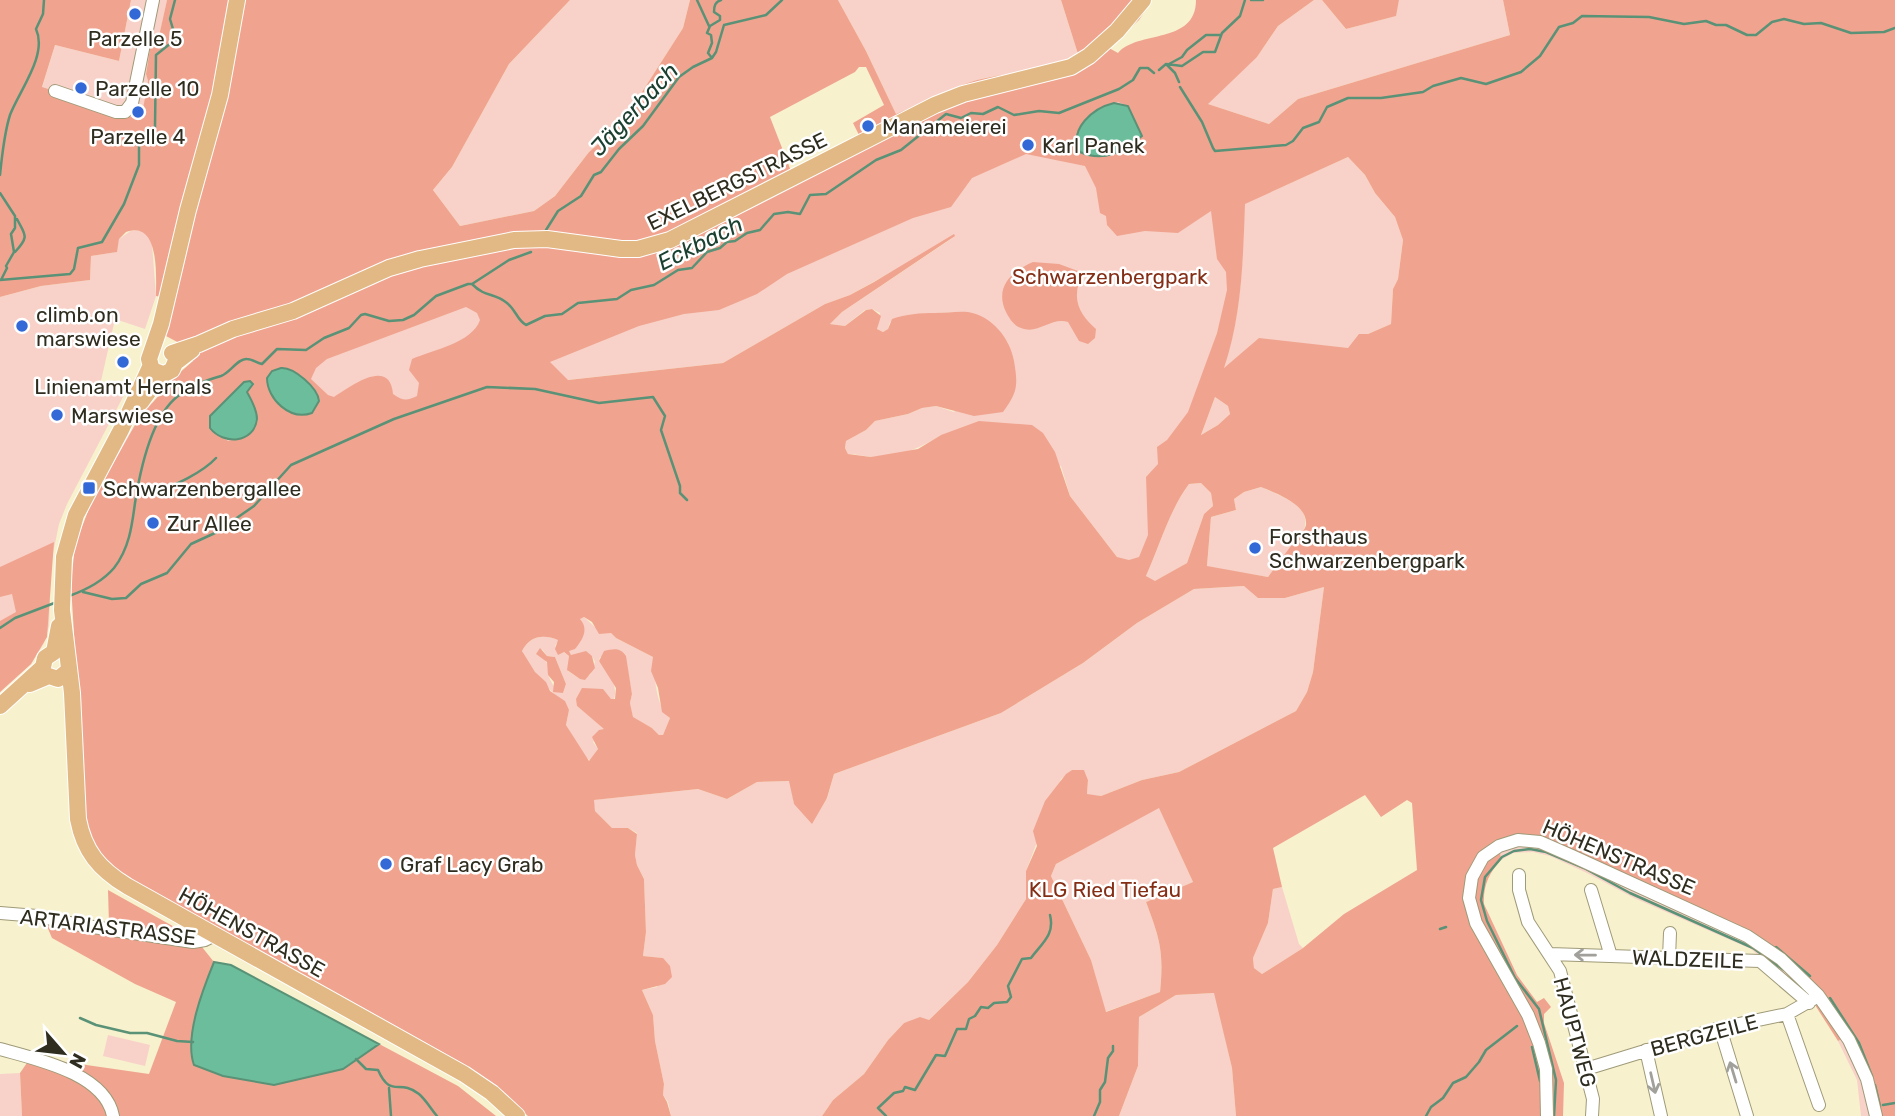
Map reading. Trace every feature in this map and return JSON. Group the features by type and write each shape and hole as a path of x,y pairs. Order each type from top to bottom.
{"main road":[{"name":"HÖHENSTRASSE","path":"237,0 220,95 188,210 161,324 163,359 76,514 64,557 56,667 65,687 72,716 78,818 82,838 90,854 112,877 473,1079 517,1116"},
{"name":"EXELBERGSTRASSE","path":"163,359 233,329 315,302 389,268 481,246 541,239 638,249 670,240 935,105 964,94 1071,66 1089,55 1117,31 1143,0"},
{"path":"0,706 23,686 56,667"}],"street":[{"path":"55,91 103,108 125,112 132,103 153,0"},
{"name":"HÖHENSTRASSE","path":"1547,1116 1546,1069 1539,1043 1528,1015 1476,923 1470,904 1470,884 1477,866 1487,853 1504,844 1523,840 1547,845 1739,932 1782,958 1814,999 1840,1025 1867,1079 1876,1116"},
{"name":"HAUPTWEG","path":"1520,875 1519,890 1528,922 1550,954 1563,982 1593,1099 1592,1116"},
{"path":"1591,890 1611,956"},
{"name":"ARTARIASTRASSE","path":"0,913 37,916 193,942 215,935"},
{"path":"1669,958 1670,933"},
{"name":"WALDZEILE","path":"1550,954 1760,961 1814,999"},
{"name":"BERGZEILE","path":"1586,1069 1720,1028 1787,1014 1814,999"},
{"path":"1787,1014 1819,1105"},
{"path":"1720,1028 1747,1116"},
{"path":"0,1049 61,1067 77,1075 100,1094 113,1116"},
{"path":"1646,1050 1661,1116"}],"green space":[{"path":"131,0 167,0 159,37 150,49 142,120 42,88 55,45 119,61"},
{"path":"570,0 690,0 683,28 642,92 609,135 589,152 555,196 534,211 460,226 433,190 452,167 509,64"},
{"path":"838,0 1061,0 1078,54 1042,69 967,83 896,114"},
{"name":"Schwarzenbergpark","path":"1314,0 1322,0 1346,29 1395,16 1399,0 1503,0 1510,35 1298,99 1269,124 1208,104 1204,192 1236,274 1138,578 1117,557 1070,496 1061,466 941,435 916,448 890,456 848,454 846,441 866,430 875,421 936,406 954,412 1008,343 986,320 970,314 931,313 907,316 890,322 888,329 883,332 877,329 880,313 872,309 865,310 845,326 830,324 842,312 954,237 850,295 825,304 723,363 567,380 71,582 74,559 88,512 111,464 151,403 168,400 232,376 1257,57 1278,26"},
{"path":"1348,157 1365,175 1375,193 1395,217 1403,240 1398,279 1393,289 1391,324 1368,334 1348,348 1223,369 1238,308 1244,204"},
{"name":"Marswiese","path":"132,230 147,234 152,244 156,296 145,329 115,319 101,381 123,389 124,395 59,524 51,563 49,626 44,643 31,664 0,692 0,297 41,286 90,280 91,256 116,252 119,239"},
{"path":"1215,397 1228,406 1230,414 1201,435"},
{"path":"1201,483 1211,493 1213,506 1204,514 1187,563 1155,582 1146,576 1170,516 1189,484"},
{"path":"1261,487 1290,501 1302,511 1305,527 1298,541 1296,540 1268,577 1207,567 1211,517 1236,510 1234,499 1244,492"},
{"path":"1245,586 1285,598 1324,587 1313,672 1307,692 1296,711 1179,772 1142,780 1101,796 1087,795 1088,780 1084,770 1072,770 1061,779 1026,871 1026,899 997,945 968,982 929,1020 904,1023 864,1074 833,1100 822,1116 671,1116 668,1102 663,1095 664,1084 655,1041 653,1015 642,990 657,987 663,958 643,956 646,932 644,879 635,855 637,833 628,828 612,828 595,811 593,800 698,789 727,799 757,782 790,781 794,804 827,799 834,774 1001,713 1083,663 1137,623 1194,589"},
{"path":"584,617 597,629 611,633 653,657 659,699 670,718 663,735 633,718 626,661 600,657 599,661 614,685 615,696 613,701 599,690 582,689 577,706 605,729 593,742 598,749 591,761 585,757 566,725 569,710 537,675 522,651 533,639 548,637 559,640 555,646 569,656 568,671 580,679 590,675 595,662 592,656 571,655 568,651 581,638 580,618","holes":["542,649 547,656 555,657 566,684 563,693 553,685 548,675 548,665"]},
{"name":"KLG Ried Tiefau","path":"1159,807 1193,882 1146,902 1160,946 1160,992 1105,1012 1091,960 1051,876 1056,864"},
{"path":"1522,845 1547,849 1756,947 1810,990 1808,997 1751,949 1634,898 1550,856 1533,852 1513,853 1501,860 1500,851"},
{"path":"1282,887 1299,944 1303,948 1262,974 1254,968 1253,958 1268,923 1273,889"},
{"path":"1215,993 1232,1068 1236,1116 1119,1116 1138,1066 1139,1017 1176,995"},
{"path":"108,1035 150,1045 145,1066 103,1056"},
{"path":"1844,1038 1858,1067 1872,1116 1861,1116 1857,1080 1838,1041"},
{"path":"20,1073 22,1116 0,1116 0,1074"}],"shaded area":[{"path":"0,0 131,0 119,61 55,45 42,87 141,120 150,49 159,36 167,0 570,0 509,64 452,167 433,190 460,226 534,211 555,196 589,152 609,135 642,92 683,28 690,0 838,0 896,114 967,83 1041,69 1078,54 1061,0 1152,0 1139,20 1109,48 1118,53 1138,41 1164,35 1186,24 1193,14 1196,0 1314,0 1278,26 1257,57 1208,104 1269,124 1298,99 1510,35 1503,0 1895,0 1895,1116 1872,1116 1867,1095 1844,1038 1838,1041 1815,1005 1806,998 1809,990 1756,947 1547,849 1522,845 1500,851 1501,860 1490,875 1484,904 1517,975 1537,1002 1544,998 1551,1007 1544,1014 1544,1023 1564,1083 1563,1116 1236,1116 1232,1068 1214,993 1176,995 1139,1017 1138,1066 1119,1116 822,1116 833,1100 864,1074 904,1023 920,1017 929,1020 968,982 997,945 1026,899 1026,871 1037,846 1033,831 1045,801 1066,774 1072,770 1084,770 1088,780 1087,794 1101,796 1142,780 1179,772 1296,711 1307,692 1313,672 1324,587 1285,598 1258,598 1244,586 1194,589 1137,623 1083,663 1001,713 834,774 827,798 812,824 794,804 789,781 757,782 727,799 698,789 594,800 595,811 612,828 628,828 637,834 635,855 644,879 646,932 643,956 663,958 670,966 672,977 665,984 642,990 653,1015 655,1041 664,1084 663,1095 671,1116 528,1116 492,1083 460,1062 127,877 98,850 85,813 71,585 75,545 92,501 139,418 193,361 183,345 166,336 171,299 156,296 154,252 145,234 137,230 126,232 119,239 117,252 91,256 90,280 41,286 0,297","holes":["859,67 866,67 884,105 853,123 859,135 791,171 770,117 855,72","1118,102 1128,106 1141,138 1111,156 1087,156 1078,131 1086,120 1100,109","1026,154 1085,166 1096,188 1100,213 1106,216 1107,225 1117,236 1145,231 1178,233 1211,211 1217,259 1226,272 1227,290 1217,333 1188,412 1167,440 1157,447 1158,464 1146,477 1148,535 1139,557 1129,560 1117,557 1070,496 1055,452 1043,433 1032,425 979,421 941,435 918,449 871,457 848,454 846,441 866,430 875,421 936,406 974,416 1003,412 1012,399 1016,388 1012,352 998,329 977,314 960,312 908,315 892,319 888,329 883,332 877,329 881,316 872,309 866,310 845,326 830,324 842,312 955,236 954,234 874,282 825,304 723,363 568,380 550,362 639,326 684,314 719,310 757,294 787,274 913,218 951,207 972,178","1348,157 1365,175 1375,193 1395,217 1403,240 1398,279 1393,289 1391,324 1368,334 1359,334 1348,348 1259,338 1224,368 1235,328 1245,204","466,307 477,313 480,320 476,328 461,340 412,359 409,370 419,383 417,396 410,399 405,400 393,394 385,377 377,376 359,381 334,397 328,395 311,379 316,368 327,359","298,374 319,397 312,413 306,415 295,414 280,405 273,396","244,382 252,382 247,392 254,409 252,430 248,435 228,441 210,428 210,419","1215,397 1228,406 1230,414 1218,425 1201,435","1201,483 1211,493 1213,506 1204,514 1187,563 1155,581 1146,576 1176,505 1189,484","1261,487 1290,500 1302,511 1306,525 1298,540 1296,539 1268,577 1207,566 1211,517 1236,510 1234,499 1244,492","584,617 592,622 599,634 611,633 653,657 651,671 658,688 662,712 670,718 663,735 659,735 633,717 626,656 619,650 604,651 599,661 616,688 615,699 611,699 603,689 582,688 576,699 577,706 604,729 592,737 598,749 589,761 566,725 569,710 565,701 550,691 522,651 533,639 547,637 558,640 555,649 558,655 564,652 569,656 567,670 585,680 595,668 592,656 586,651 571,655 569,651 575,649 582,638 583,623 580,619","1365,795 1381,817 1407,800 1412,803 1417,870 1344,914 1303,948 1262,974 1254,968 1253,958 1268,923 1273,889 1282,887 1273,848","1159,808 1193,882 1146,902 1160,946 1160,992 1106,1012 1091,960 1051,876 1056,864"]},
{"path":"1322,0 1399,0 1396,16 1346,29"},
{"path":"1114,103 1128,106 1142,136 1113,154 1097,156 1080,152 1077,135 1080,128 1091,115"},
{"path":"1033,262 1059,264 1078,271 1078,305 1085,318 1096,329 1095,338 1088,344 1079,341 1068,322 1056,322 1027,330 1018,327 1010,319 1003,303 1004,288 1012,275"},
{"path":"281,368 298,375 314,390 319,401 312,413 296,414 275,400 267,378 272,371"},
{"path":"250,381 253,384 247,392 256,412 255,427 244,437 237,439 216,434 210,428 210,416 244,382"},
{"path":"54,542 47,637 31,664 0,692 0,621 16,612 12,594 0,597 0,567"},
{"path":"540,648 547,656 555,657 566,684 563,693 553,692 554,682 548,675 547,662 536,654"},
{"path":"108,890 187,934 187,935 109,925"},
{"path":"46,924 202,947 214,962 231,965 458,1086 496,1116 22,1116 20,1073 31,1057 149,1074 176,1002 135,984 52,938"},
{"path":"214,962 231,965 379,1044 343,1069 274,1085 223,1076 194,1065 191,1041 193,1027"}],"waterway":[{"path":"0,175 10,115 31,73 38,50 36,29 43,14 44,0"},
{"path":"0,280 70,274 74,269 78,248 102,242 124,204 139,165 139,141 151,135 155,127 156,55 176,39 170,19 175,0"},
{"path":"697,0 709,26"},
{"path":"712,58 708,53 712,43 711,35 707,33 710,26 720,20 714,10 716,3 721,0"},
{"name":"Jägerbach","path":"546,230 558,211 581,196 594,175 601,172 619,149 643,126 679,77 712,58 724,25 766,15 782,0"},
{"name":"Eckbach","path":"1159,70 1166,64 1182,66 1203,52 1215,52 1222,33 1240,16 1245,0"},
{"name":"Eckbach","path":"1251,0 1263,0"},
{"path":"1180,87 1202,122 1215,151 1286,145 1293,141 1303,128 1319,122 1327,107 1348,98 1381,98 1423,92 1433,86 1461,78 1486,84 1521,72 1540,56 1559,27 1573,23 1582,16 1649,17 1684,24 1706,21 1726,25 1747,35 1756,35 1772,22 1784,19 1804,24 1821,23 1851,33 1884,32 1895,28"},
{"path":"1169,64 1182,57 1206,35 1221,35"},
{"path":"1167,65 1179,82"},
{"name":"Eckbach","path":"69,596 104,577 114,568 123,553 131,529 148,445 169,405 187,389 224,374 244,359 262,364 277,349 306,350 324,338 349,328 365,314 389,321 403,320 414,315 436,296 468,284 507,303 526,325 545,316 562,314 578,303 617,299 631,290 654,285 678,270 692,268 707,252 747,233 760,230 774,214 800,214 810,195 826,194 876,160 901,150 946,114 961,118 971,113 983,114 998,107 1014,115 1039,111 1059,113 1119,89 1133,80 1140,68 1148,68 1154,73"},
{"path":"0,193 15,216 15,228 11,234 14,252 1,280"},
{"path":"15,252 25,235 17,219"},
{"name":"Jägerbach","path":"472,284 509,260 531,252"},
{"path":"83,592 112,599 126,598 141,584 167,573 191,544 215,533 254,506 291,465 394,419 487,387 535,389 599,403 653,397 665,416 661,430 680,493 687,500"},
{"path":"139,484 155,489 170,486 196,473 216,458"},
{"path":"0,628 15,618 57,602"},
{"path":"1554,1116 1556,1080 1539,1009 1515,978 1487,921 1481,900 1485,877 1502,857 1514,851 1530,849 1546,852 1753,948 1784,970"},
{"path":"886,1116 878,1108 905,1087 915,1090 936,1055 945,1056 957,1029 966,1029 969,1019 975,1016 981,1007 988,1008 994,1003 1007,1002 1011,997 1008,986 1022,959 1031,958 1049,933 1050,915"},
{"path":"1440,929 1446,927"},
{"path":"1776,947 1810,976"},
{"path":"1830,998 1859,1043 1872,1076"},
{"path":"80,1018 96,1025 130,1033 147,1033 193,1042"},
{"path":"1426,1116 1453,1083 1466,1077 1486,1050 1517,1026"},
{"path":"1094,1116 1100,1102 1100,1090 1105,1082 1108,1058 1113,1046"},
{"path":"1532,1047 1540,1081"},
{"path":"356,1059 366,1069 378,1070 387,1084 419,1094 437,1116"},
{"path":"1875,1085 1880,1106"},
{"path":"389,1088 391,1116"},
{"path":"1883,1105 1895,1103"}],"place":[{"name":"Parzelle 5","path":"135,14"},
{"name":"Parzelle 10","path":"81,88"},
{"name":"Parzelle 4","path":"138,112"},
{"name":"Manameierei","path":"868,126"},
{"name":"Karl Panek","path":"1028,145"},
{"name":"climb.on marswiese","path":"22,326"},
{"name":"Linienamt Hernals","path":"123,362"},
{"name":"Marswiese","path":"57,415"},
{"name":"Schwarzenbergallee","path":"89,488"},
{"name":"Zur Allee","path":"153,523"},
{"name":"Forsthaus Schwarzenbergpark","path":"1255,548"},
{"name":"Graf Lacy Grab","path":"386,864"}]}
